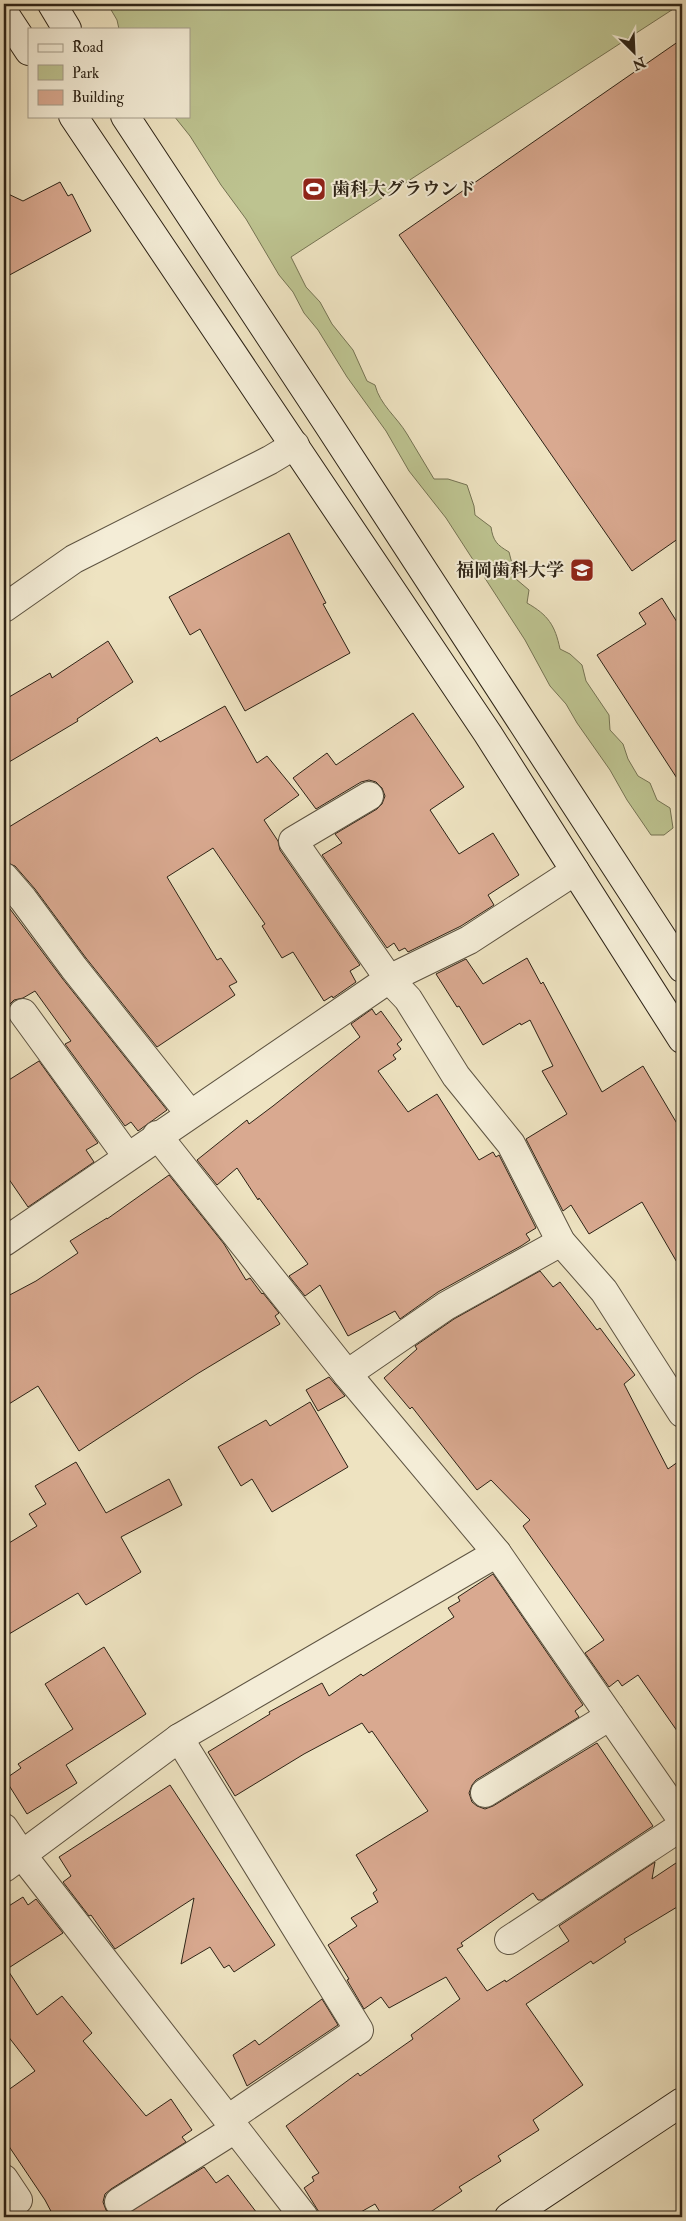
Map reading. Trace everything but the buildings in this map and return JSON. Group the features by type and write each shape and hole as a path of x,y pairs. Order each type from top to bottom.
{"street":[{"path":"52,4 66,28"},
{"path":"4,13 28,49"},
{"path":"74,118 488,734 682,1038"},
{"path":"126,118 334,432 682,968"},
{"path":"4,608 74,559 270,460 295,445"},
{"path":"369,796 293,841 389,979 408,999 456,1076 511,1144 561,1242 604,1291 682,1413"},
{"path":"5,1236 190,1114 389,979 469,940 575,871"},
{"path":"4,877 190,1114"},
{"path":"23,1013 127,1156"},
{"path":"157,1135 348,1374 496,1553 682,1820"},
{"path":"348,1374 446,1306 561,1242"},
{"path":"13,1862 179,1738 496,1553"},
{"path":"485,1793 610,1716"},
{"path":"119,2202 231,2124 359,2030 179,1738"},
{"path":"509,1940 682,1826"},
{"path":"4,1828 13,1862 231,2124 304,2217"},
{"path":"509,2217 682,2102"},
{"path":"4,2180 18,2200 4,2210"}],"green space":[{"name":"歯科大グラウンド","path":"111,4 681,4 291,257 306,287 320,302 332,324 353,350 367,381 375,385 381,399 403,428 434,479 448,479 467,485 475,515 491,527 496,542 509,552 516,579 529,590 527,603 550,622 556,633 560,649 570,654 582,665 586,681 609,715 610,730 623,744 628,759 638,776 650,783 657,800 670,808 673,828 664,835 651,835 627,800 610,770 566,704 550,686 525,640 446,518 409,471 386,431 347,377 318,330 304,313 293,292 279,275 246,219 221,185 190,136 176,118 190,118 190,28 119,28 117,20 110,8"}],"place":[{"name":"歯科大グラウンド","path":"314,189"},
{"name":"福岡歯科大学","path":"582,570"}]}
